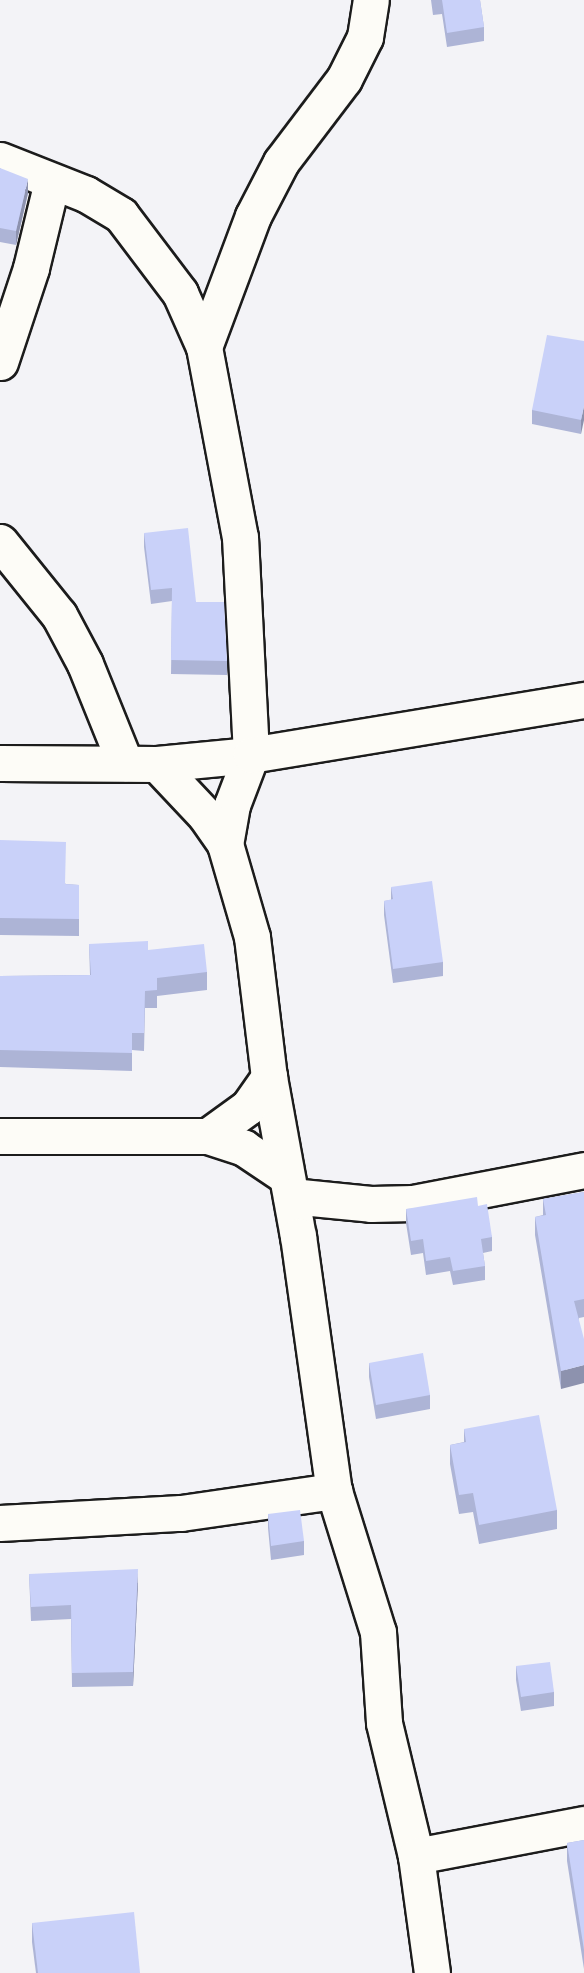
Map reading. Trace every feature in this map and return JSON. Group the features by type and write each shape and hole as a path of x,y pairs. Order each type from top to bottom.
{"street":[{"path":"204,347 253,216 281,162 344,79 365,37 371,0"},
{"path":"0,160 86,194 121,215 180,293 204,347 240,537 251,755 232,805 225,844"},
{"path":"0,362 31,268 52,181"},
{"path":"0,542 59,615 141,763 205,815 225,844 252,937 269,1077 334,1491 378,1632 384,1723 416,1856 432,1973"},
{"path":"0,763 141,763 251,755 584,700"},
{"path":"208,1136 248,1107 269,1077"},
{"path":"0,1136 208,1136 244,1148 287,1185 370,1205 413,1203 584,1170"},
{"path":"0,1524 181,1513 334,1491"},
{"path":"416,1856 584,1824"}],"building":[{"path":"442,0 480,0 484,27 447,33"},
{"path":"0,168 28,179 16,231 0,228"},
{"path":"547,335 584,341 584,406 581,420 532,410"},
{"path":"188,528 196,602 224,602 227,661 171,660 172,588 151,590 144,533"},
{"path":"0,840 66,842 65,884 79,885 79,919 0,918"},
{"path":"432,881 443,962 393,969 384,901 393,899 391,887"},
{"path":"148,941 148,950 204,944 207,972 157,978 157,990 145,991 144,1033 132,1033 132,1053 0,1050 0,976 91,975 89,944"},
{"path":"584,1192 584,1299 574,1301 584,1339 584,1365 561,1371 535,1217 546,1215 543,1199"},
{"path":"477,1197 478,1206 487,1204 492,1237 481,1239 485,1266 453,1271 450,1257 426,1261 423,1239 411,1241 406,1209"},
{"path":"423,1353 430,1395 376,1405 369,1363"},
{"path":"539,1415 557,1510 479,1525 473,1493 459,1495 450,1445 466,1442 464,1429"},
{"path":"300,1510 304,1541 271,1546 268,1514"},
{"path":"138,1569 133,1672 72,1673 71,1605 31,1607 29,1574"},
{"path":"550,1662 554,1692 521,1697 516,1666"},
{"path":"584,1840 584,1950 567,1843"},
{"path":"134,1912 140,1973 38,1973 32,1923"}]}
